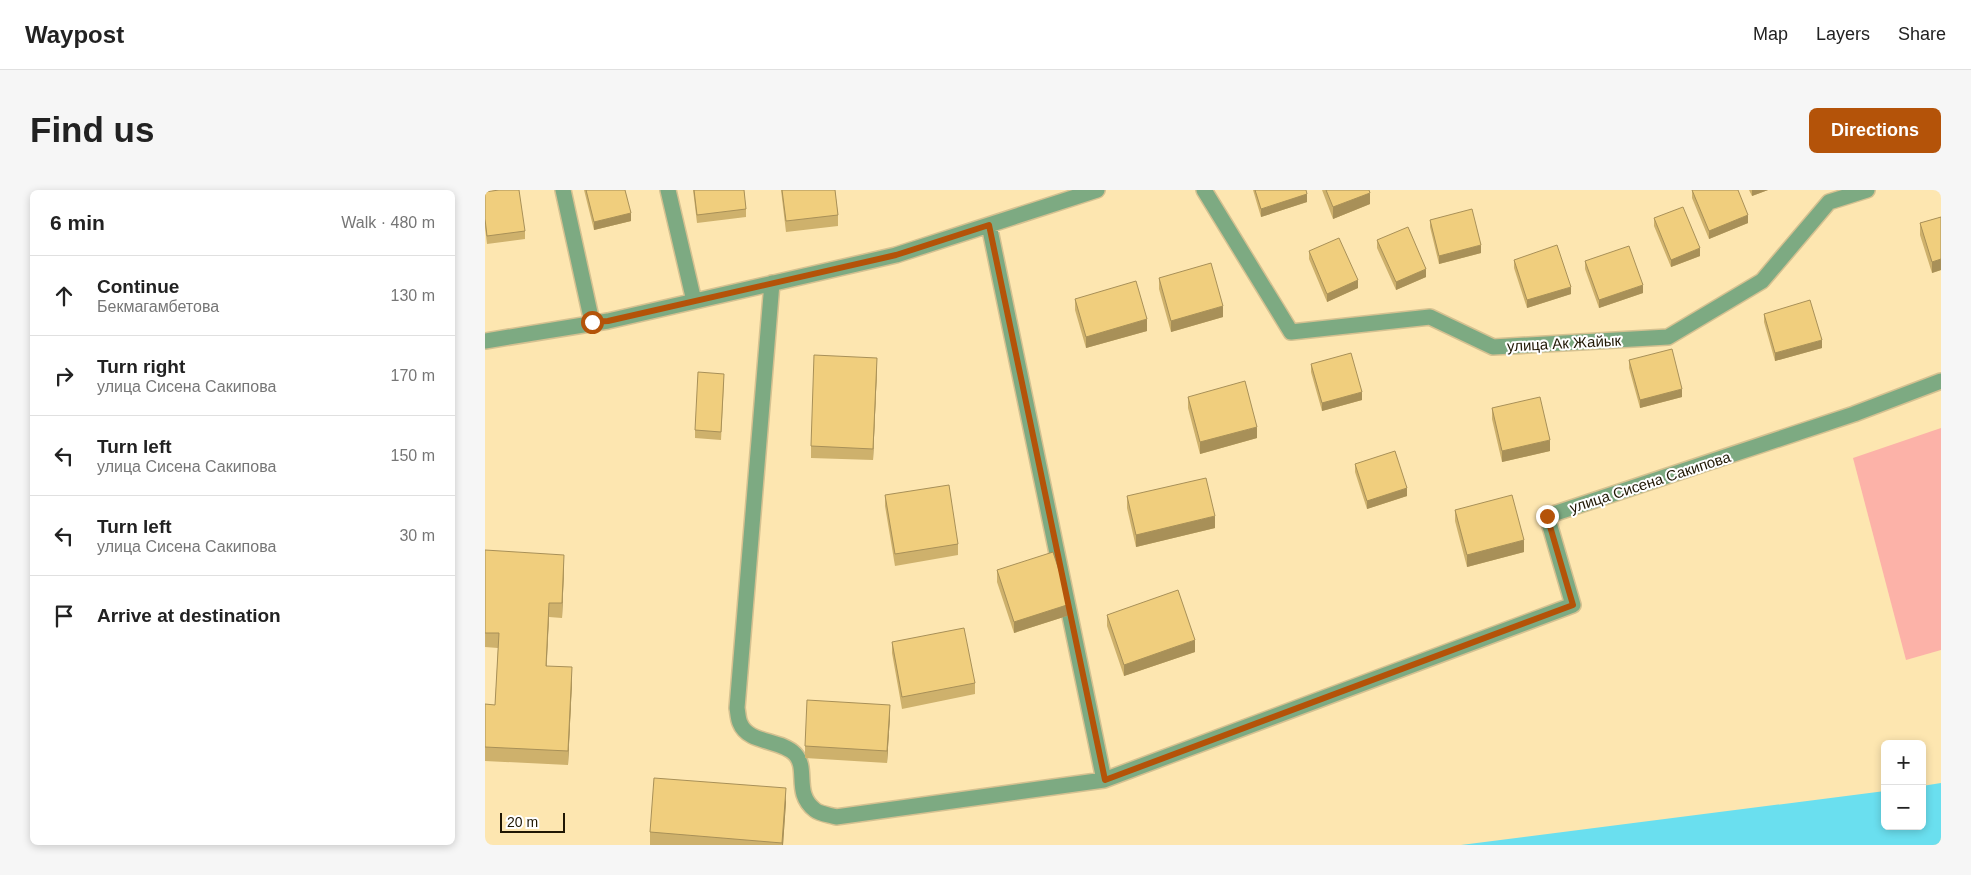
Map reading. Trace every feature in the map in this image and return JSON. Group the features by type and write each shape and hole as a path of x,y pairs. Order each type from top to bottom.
{"street":[{"path":"563,190 592,322"},
{"path":"668,190 694,301"},
{"path":"485,341 592,322 608,321 896,255 1097,190"},
{"name":"улица Ак Жайык","path":"1204,190 1291,332 1430,316 1493,347 1668,337 1761,281 1829,202 1867,190"},
{"path":"772,284 737,708 740,725 754,738 789,748 798,758 801,772 801,789 806,800 815,811 836,817 1105,780 989,225"},
{"name":"улица Сисена Сакипова","path":"1105,780 1573,605 1547,516 1854,414 1941,381"}],"shaded area":[{"path":"1941,428 1941,650 1906,660 1853,458"}],"water":[{"path":"1941,783 1941,845 1461,845 1881,792 1881,830 1926,830 1926,785"}],"building":[{"path":"519,190 525,231 487,236 485,192"},
{"path":"586,190 625,190 631,213 594,222"},
{"path":"694,190 744,190 746,209 697,215"},
{"path":"782,190 835,190 838,215 786,221"},
{"path":"1255,190 1306,190 1307,194 1261,209"},
{"path":"1326,190 1369,190 1370,193 1333,207"},
{"path":"1692,190 1738,190 1748,215 1709,231"},
{"path":"1683,207 1700,248 1671,260 1654,218"},
{"path":"1472,209 1481,245 1439,256 1430,220"},
{"path":"1941,217 1941,259 1932,262 1920,223"},
{"path":"1408,227 1426,269 1396,282 1377,240"},
{"path":"1339,238 1358,280 1327,294 1309,251"},
{"path":"1557,245 1571,287 1527,300 1514,260"},
{"path":"1629,246 1643,285 1599,300 1585,261"},
{"path":"1211,263 1223,306 1171,321 1159,278"},
{"path":"1136,281 1147,319 1086,337 1075,299"},
{"path":"1810,300 1822,340 1775,353 1764,314"},
{"path":"1672,349 1682,389 1640,400 1629,360"},
{"path":"1351,353 1362,392 1322,403 1311,364"},
{"path":"814,355 877,358 873,449 811,446"},
{"path":"698,372 724,374 721,432 695,430"},
{"path":"1245,381 1257,427 1200,442 1188,397"},
{"path":"1540,397 1550,440 1502,451 1492,408"},
{"path":"1395,451 1407,488 1367,501 1355,464"},
{"path":"1206,478 1215,516 1136,535 1127,496"},
{"path":"949,485 958,544 895,554 885,495"},
{"path":"1512,495 1524,540 1467,555 1455,510"},
{"path":"485,550 564,555 562,603 549,603 546,666 572,667 568,751 485,747 485,704 495,705 499,633 485,633"},
{"path":"1053,552 1070,604 1014,622 997,570"},
{"path":"1178,590 1195,640 1124,665 1107,615"},
{"path":"964,628 975,683 902,697 892,642"},
{"path":"807,700 890,705 887,751 805,746"},
{"path":"654,778 786,788 782,843 650,832"}],"route":[{"path":"592,322 608,321 896,255 989,225 1105,780 1573,605 1547,516"}]}
